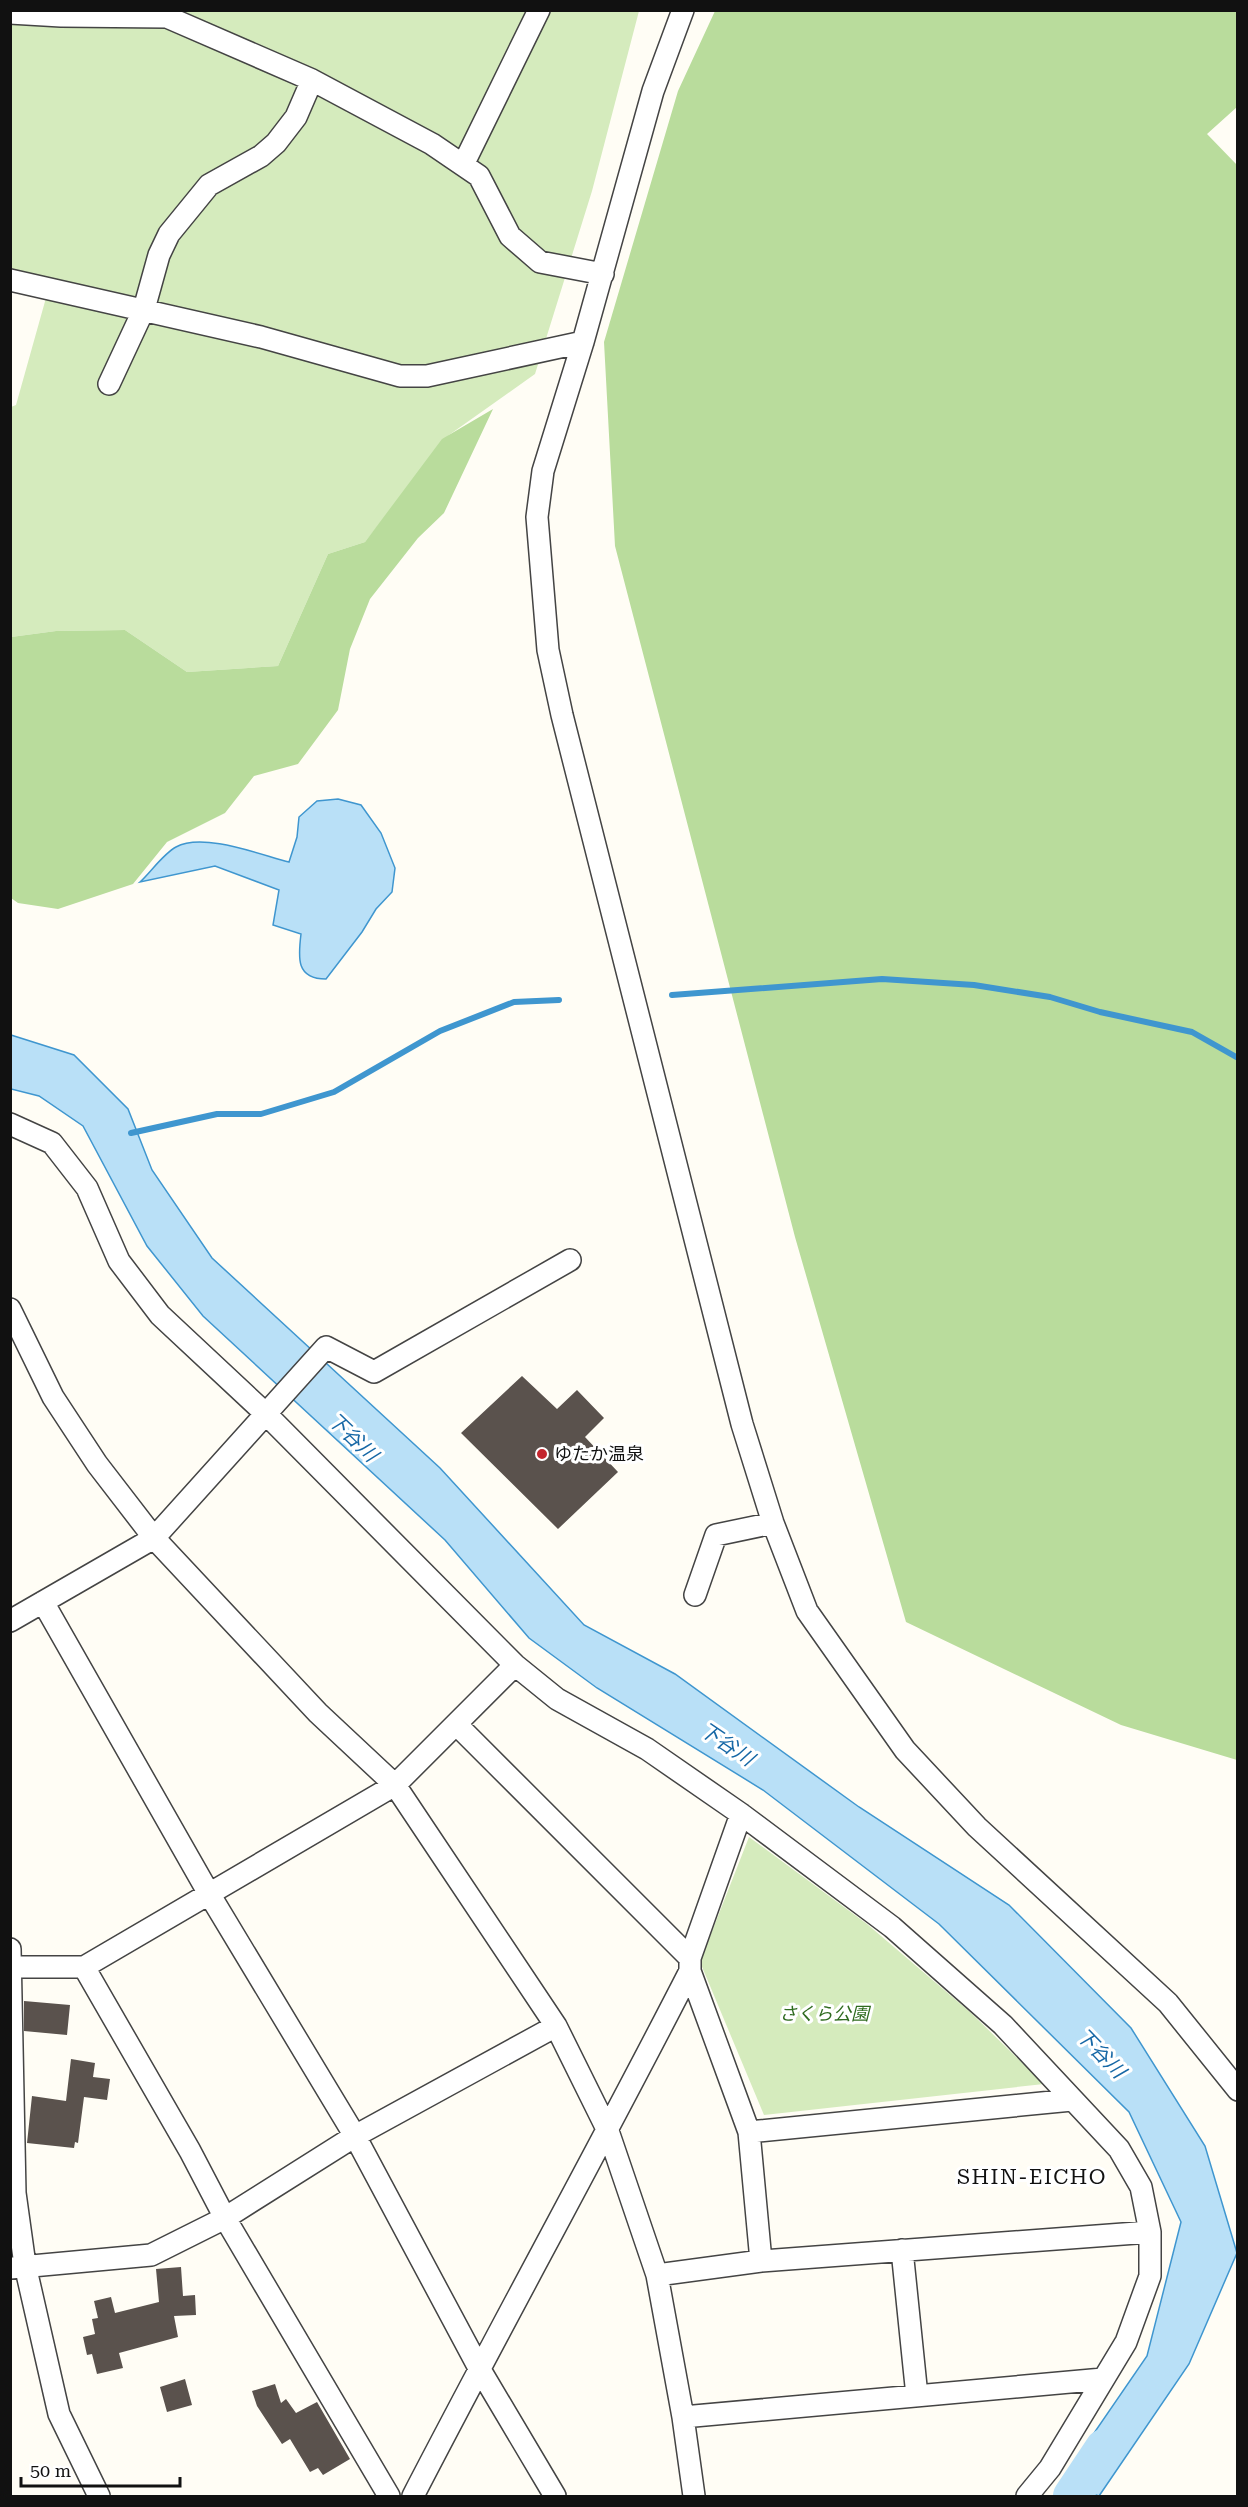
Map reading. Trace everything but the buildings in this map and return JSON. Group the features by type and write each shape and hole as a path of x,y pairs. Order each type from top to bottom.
{"street":[{"path":"463,165 539,10"},
{"path":"683,10 653,91 603,274 543,471 537,517 548,650 742,1424 773,1523 807,1611 905,1750 978,1827 1168,2003 1238,2090"},
{"path":"10,13 166,17 312,80 432,144 480,176 510,236 540,262 603,274"},
{"path":"109,384 144,309 159,255 169,234 209,185 261,156 276,143 296,117 312,80"},
{"path":"10,280 261,337 400,376 427,376 583,342"},
{"path":"10,1124 52,1143 87,1188 119,1261 160,1316 267,1415 515,1665 557,1699 647,1749 741,1814 892,1927 1003,2025 1119,2149 1141,2187 1150,2232 1150,2276 1126,2342 1050,2468 1027,2496"},
{"path":"10,1621 154,1538 326,1347 374,1372 570,1260"},
{"path":"10,1309 53,1397 97,1464 154,1538 318,1713 395,1785 556,2026 608,2131 657,2275 683,2417 694,2496"},
{"path":"695,1595 716,1536 773,1523"},
{"path":"43,1602 208,1892 355,2136 479,2368 555,2496"},
{"path":"99,2496 59,2414 18,2267 12,1958 84,1967 208,1892 395,1785 515,1665"},
{"path":"456,1724 690,1964 748,2132 761,2261"},
{"path":"413,2496 479,2368 608,2131 690,1964 741,1814"},
{"path":"84,1967 190,2151 225,2217 389,2496"},
{"path":"18,2267 151,2255 225,2217 355,2136 556,2026"},
{"path":"748,2132 1072,2100"},
{"path":"657,2275 761,2261 1150,2232"},
{"path":"902,2250 917,2396"},
{"path":"683,2417 1103,2379"}],"green space":[{"path":"10,11 639,11 592,191 535,374 449,435 365,542 328,554 278,666 187,672 125,630 56,631 11,637 11,407 16,405 51,280 11,273"},
{"path":"715,11 1237,11 1237,107 1207,134 1238,166 1237,1760 1121,1725 906,1622 795,1237 615,546 604,342 678,91"},
{"path":"493,409 444,513 418,538 370,599 350,649 338,710 298,764 254,776 225,813 167,842 133,884 58,909 18,903 11,898 11,637 56,631 125,630 187,672 278,666 328,554 365,542 442,439"},
{"name":"さくら公園","path":"749,1837 867,1924 970,2012 1044,2084 764,2115 700,1962"}],"water":[{"path":"338,799 361,805 381,833 395,868 392,892 376,909 362,932 326,979 309,975 301,966 299,951 301,934 273,925 279,890 215,866 140,882 171,850 187,843 216,843 289,862 297,837 299,817 317,801"},
{"path":"11,1035 74,1055 128,1109 152,1170 212,1258 440,1468 584,1625 675,1674 859,1807 1009,1905 1131,2028 1205,2146 1237,2253 1189,2364 1099,2496 1059,2484 1147,2356 1181,2222 1129,2112 939,1924 763,1790 597,1688 529,1638 445,1540 203,1316 147,1246 83,1126 39,1096 11,1089"}],"waterway":[{"path":"672,995 882,979 974,985 1050,997 1100,1012 1192,1032 1238,1058"},
{"path":"131,1133 217,1114 261,1114 334,1092 440,1031 514,1002 559,1000"},
{"name":"下谷川","path":"1072,2496 1104,2448"}],"place":[{"name":"ゆたか温泉","path":"542,1454"}],"district":[{"name":"SHIN-EICHO","path":"1032,2177"}]}
